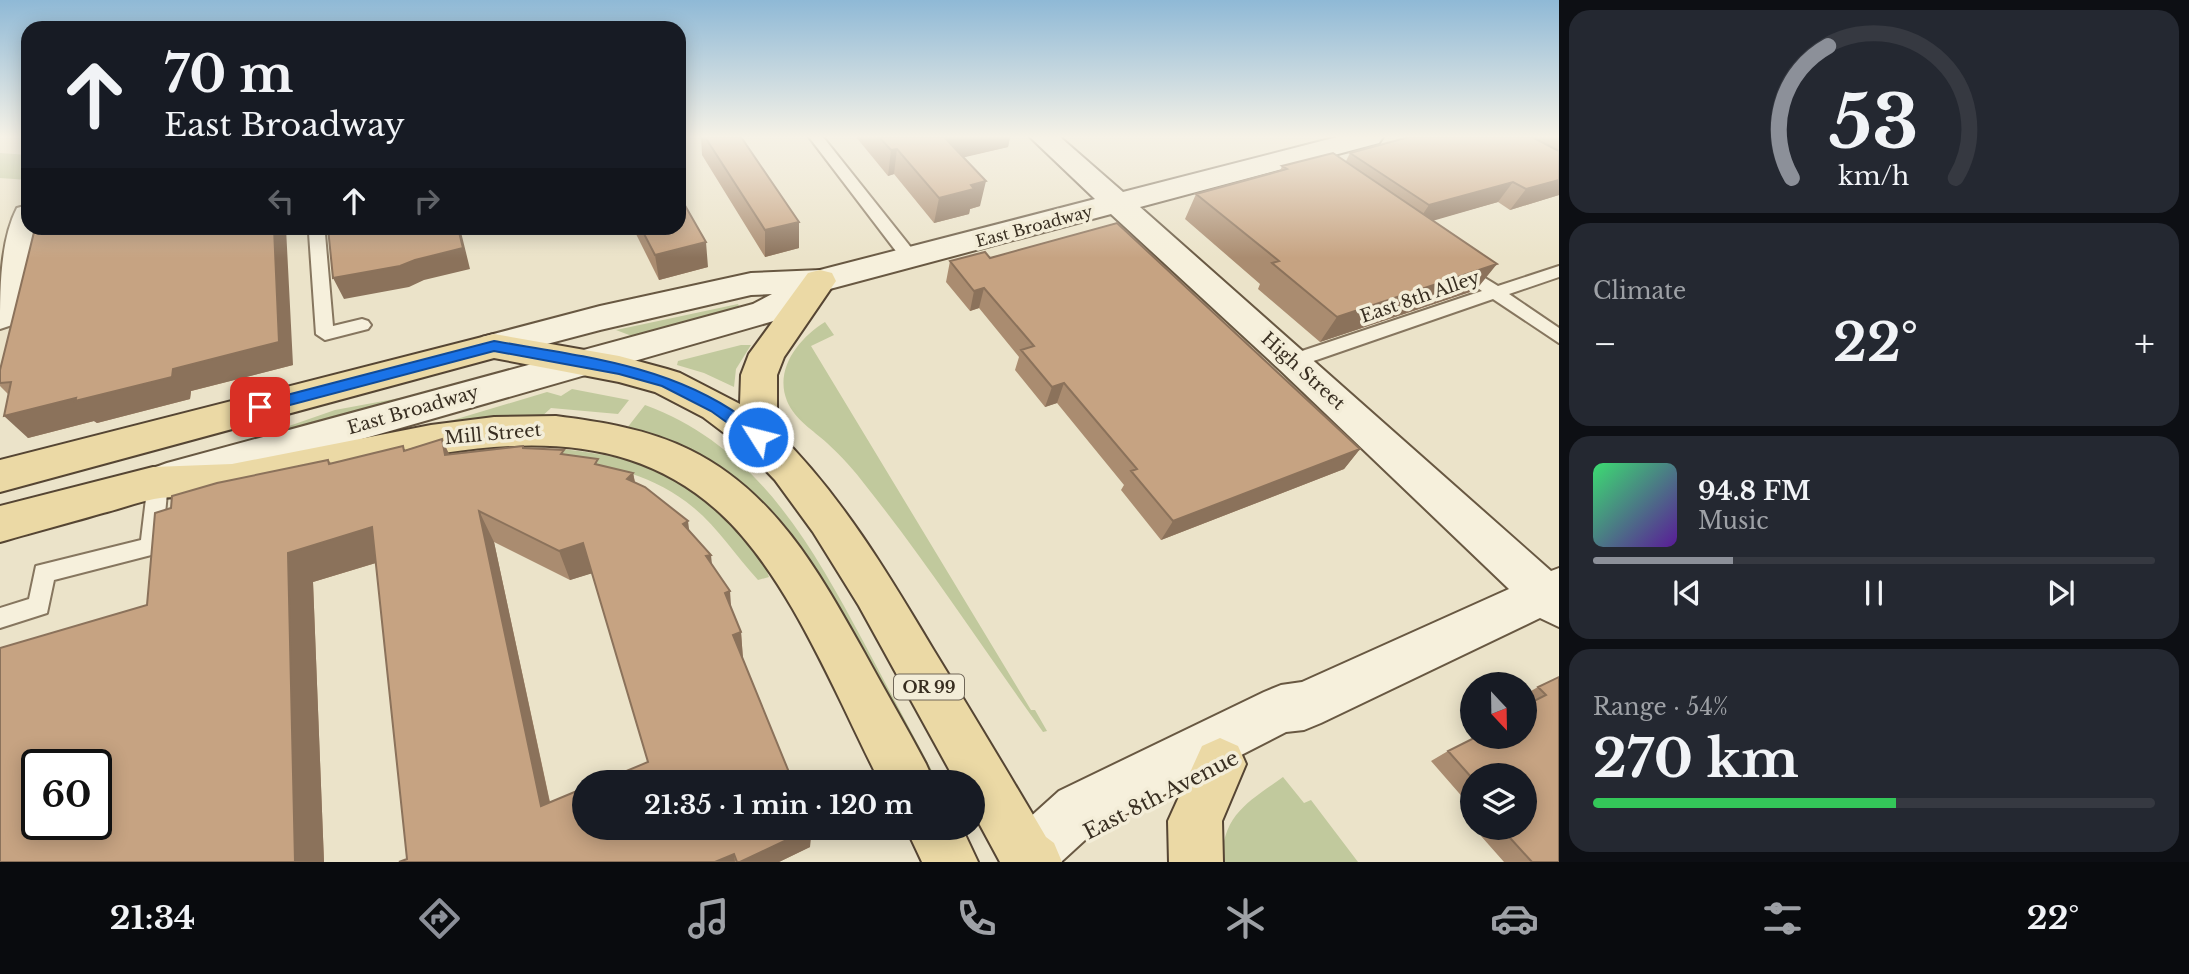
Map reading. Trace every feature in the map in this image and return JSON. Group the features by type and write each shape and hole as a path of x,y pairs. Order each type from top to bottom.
{"main road":[{"name":"High Street","path":"1088,177 1554,597"},
{"name":"East Broadway","path":"0,475 600,318 751,285 820,281 1118,204 1237,177"},
{"path":"0,317 22,235"},
{"name":"East Broadway","path":"0,524 765,312 820,281"},
{"path":"758,437 759,375 767,354 820,281"},
{"name":"OR 99","path":"494,346 588,363 667,382 716,407 758,437 789,469 828,520 875,592 1025,861"},
{"name":"Mill Street","path":"158,482 239,480 396,446 521,428 593,433 646,447 694,469 734,499 769,538 804,589 902,770"},
{"name":"East 8th Avenue","path":"1025,861 1078,810 1281,709 1304,706 1554,597"},
{"name":"East 8th Avenue","path":"1025,861 1094,830 1280,736 1304,706"},
{"path":"1196,862 1195,821 1220,764"},
{"path":"939,840 951,862"}],"lane":[{"path":"847,177 911,259"},
{"path":"317,235 325,334 362,325"},
{"path":"1450,261 1559,337"},
{"name":"East 8th Alley","path":"1293,361 1559,271"},
{"path":"0,618 39,606 44,573 151,547 158,482"}],"green space":[{"path":"21,177 21,180 0,178"},
{"path":"738,304 740,308 637,338 616,330"},
{"path":"825,322 834,335 811,346 1031,710 1035,710 1047,731 1043,732 862,480 790,408 784,389 786,366 798,346"},
{"path":"741,345 751,345 736,369 734,387 704,373 677,365 678,361"},
{"path":"572,389 629,400 618,414 551,408 539,419 430,427 547,392 561,396"},
{"path":"405,397 405,402 266,440 266,434 335,410"},
{"path":"645,405 684,423 718,445 749,472 776,501 800,534 843,604 932,770 914,770 829,607 751,495 726,471 701,455 656,435 627,428"},
{"path":"562,449 632,461 683,481 697,490 744,536 769,577 758,580 711,524 694,508 663,487 613,468 559,458"},
{"path":"1283,777 1304,803 1311,800 1358,862 1222,862 1227,832 1239,811"}],"building":[{"path":"731,177 768,177 799,222 765,230"},
{"path":"921,177 982,177 986,181 971,185 974,189 939,198"},
{"path":"1257,177 1369,177 1497,264 1337,317 1272,263 1279,261 1196,194"},
{"path":"1387,177 1559,177 1559,180 1526,189 1513,182 1429,205"},
{"path":"686,207 706,242 655,255 645,235 686,235"},
{"path":"1117,223 1360,449 1173,521 1131,471 1137,469 1064,383 1052,387 1021,350 1034,346 984,288 974,291 950,261 985,252 990,258"},
{"path":"33,235 274,235 279,342 173,369 172,377 4,416 11,382 0,383 0,370"},
{"path":"329,235 460,235 463,248 400,266 333,278"},
{"path":"442,439 445,455 523,446 564,450 561,454 598,459 595,464 633,473 627,479 645,487 688,521 683,524 711,555 706,556 730,591 725,593 741,632 733,635 788,770 629,770 648,762 583,543 559,551 479,511 541,806 572,793 572,840 787,840 740,862 737,862 734,854 715,862 399,862 407,859 372,527 288,553 295,862 0,862 0,648 147,605 155,513 171,508 172,496 217,483 328,460 329,464 403,446 404,451"},
{"path":"1559,677 1559,862 1532,862 1512,840 1537,840 1537,763 1460,764 1448,751 1460,745 1460,749 1537,749 1537,700 1546,695 1538,687"}],"route":[{"path":"260,407 494,346 619,369 667,382 716,407 758,437"}]}
